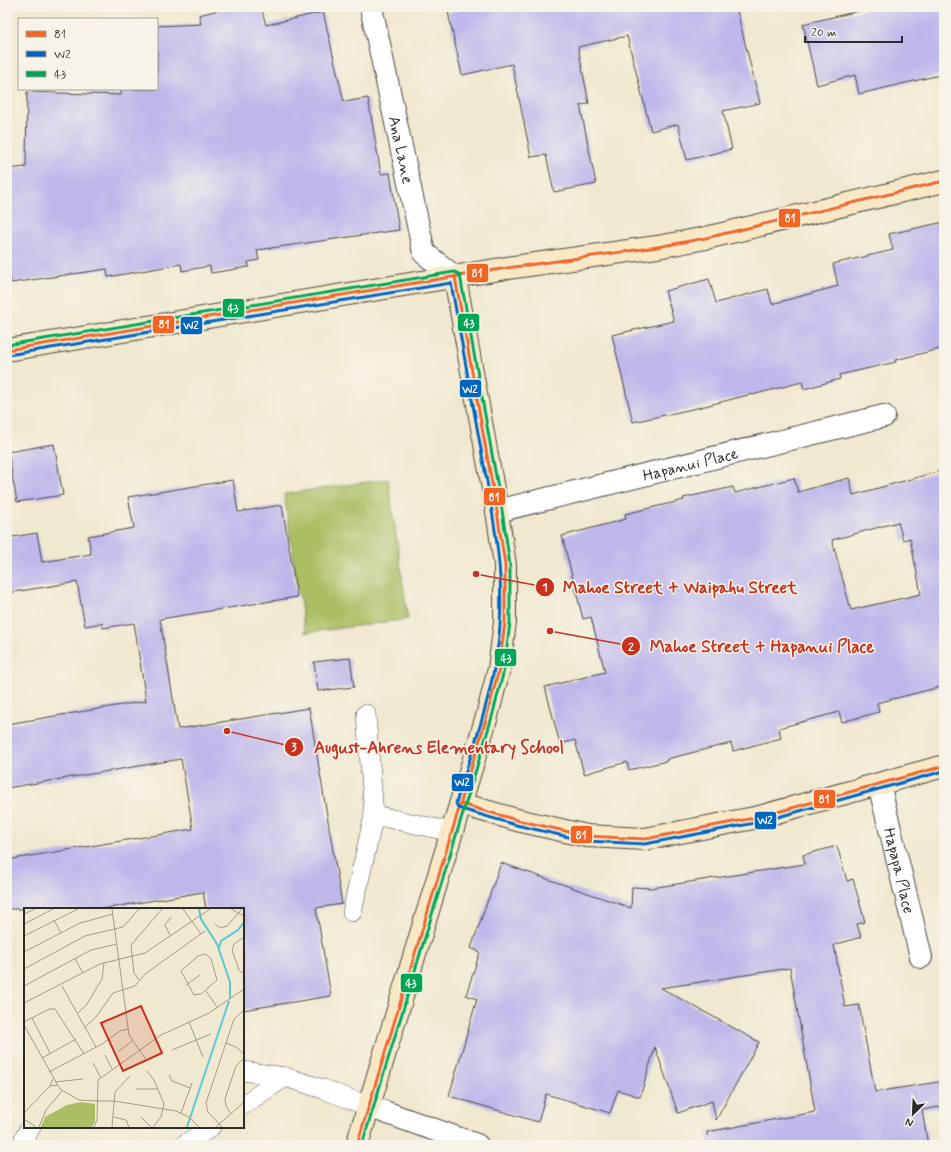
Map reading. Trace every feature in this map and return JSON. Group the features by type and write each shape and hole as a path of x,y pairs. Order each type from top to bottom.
{"street":[{"name":"Ana Lane","path":"371,7 424,253 455,277"},
{"path":"7,350 515,267 656,248 706,238 944,181"},
{"path":"357,1145 461,804 490,703 499,669 505,622 505,565 497,511 455,277"},
{"name":"Hapanui Place","path":"497,511 884,416"},
{"path":"461,804 517,820 587,836 645,839 759,817 944,766"},
{"name":"Hapapa Place","path":"880,784 921,957"},
{"path":"368,1106 477,1145"}],"lane":[{"path":"352,912 374,815 366,714"},
{"path":"374,815 452,832"},
{"path":"244,1071 285,1078 323,1089 368,1106"},
{"path":"244,1105 285,1078"},
{"path":"23,1145 24,1138 30,1128"},
{"path":"184,1145 210,1128"}],"green space":[{"path":"388,479 408,619 305,633 284,494"}],"building":[{"path":"231,7 261,7 266,25 323,12 344,102 368,98 381,174 390,173 399,230 257,250 259,260 248,262 249,267 211,273 210,266 182,271 181,264 108,277 107,269 11,283 7,257 7,169 26,167 27,92 121,95 121,90 158,90 158,26 201,24 199,15"},
{"path":"472,7 736,7 760,103 723,111 732,149 687,160 678,124 651,131 627,36 578,47 589,104 580,105 596,184 554,192 546,155 531,157 512,64 462,75 448,12"},
{"path":"876,7 944,7 944,74 859,94 855,75 817,85 803,24"},
{"path":"944,222 944,348 895,360 896,362 839,375 840,379 804,389 802,382 633,422 612,335 674,321 665,291 709,279 716,303 768,289 772,304 838,286 833,264 893,250 889,234"},
{"path":"54,444 63,495 17,502 8,452"},
{"path":"944,470 944,686 877,703 879,712 842,722 839,712 779,728 781,738 733,751 731,743 629,770 627,762 584,774 575,740 560,744 545,687 605,672 591,617 583,619 562,536 626,519 625,514 684,500 683,498 733,487 735,493 794,478 798,492 849,478 853,495","holes":["898,522 903,540 910,538 921,594 851,610 832,540"]},
{"path":"233,480 238,512 282,505 297,597 160,619 178,729 309,708 342,904 316,908 331,996 244,1010 244,908 206,908 203,892 108,908 7,909 7,860 193,829 181,759 7,788 7,724 146,701 134,623 103,628 102,623 85,626 77,582 7,593 7,538 37,533 42,562 91,554 88,536 134,528 128,497"},
{"path":"350,658 354,687 318,691 314,662"},
{"path":"837,846 847,881 853,879 865,922 857,924 861,937 834,945 845,1007 859,1005 875,1092 944,1081 944,1106 922,1110 928,1145 708,1145 707,1132 815,1112 790,968 661,988 759,1042 716,1120 712,1101 678,1113 655,1047 640,1097 618,1090 610,1113 546,1094 538,1122 449,1096 477,999 466,995 480,952 471,948 501,863 631,908 632,887 651,888 805,864 803,855"}],"transit line":[{"name":"81","path":"7,350 507,268 657,247 706,238 944,181"},
{"name":"43","path":"7,345 454,272 460,275 502,510 510,565 510,623 504,670 492,717 362,1145"},
{"name":"81","path":"357,1145 487,716 499,669 505,622 505,565 497,511 455,277"},
{"name":"W2","path":"8,355 451,283 489,493 497,544 501,594 498,645 491,685 456,803 458,808 516,825 586,841 645,844 760,822 944,771"},
{"name":"81","path":"461,804 517,820 587,836 645,839 759,817 944,766"}],"place":[{"name":"Mahoe Street + Waipahu Street","path":"476,574"},
{"name":"Mahoe Street + Hapanui Place","path":"550,631"},
{"name":"August-Ahrens Elementary School","path":"227,731"}]}
